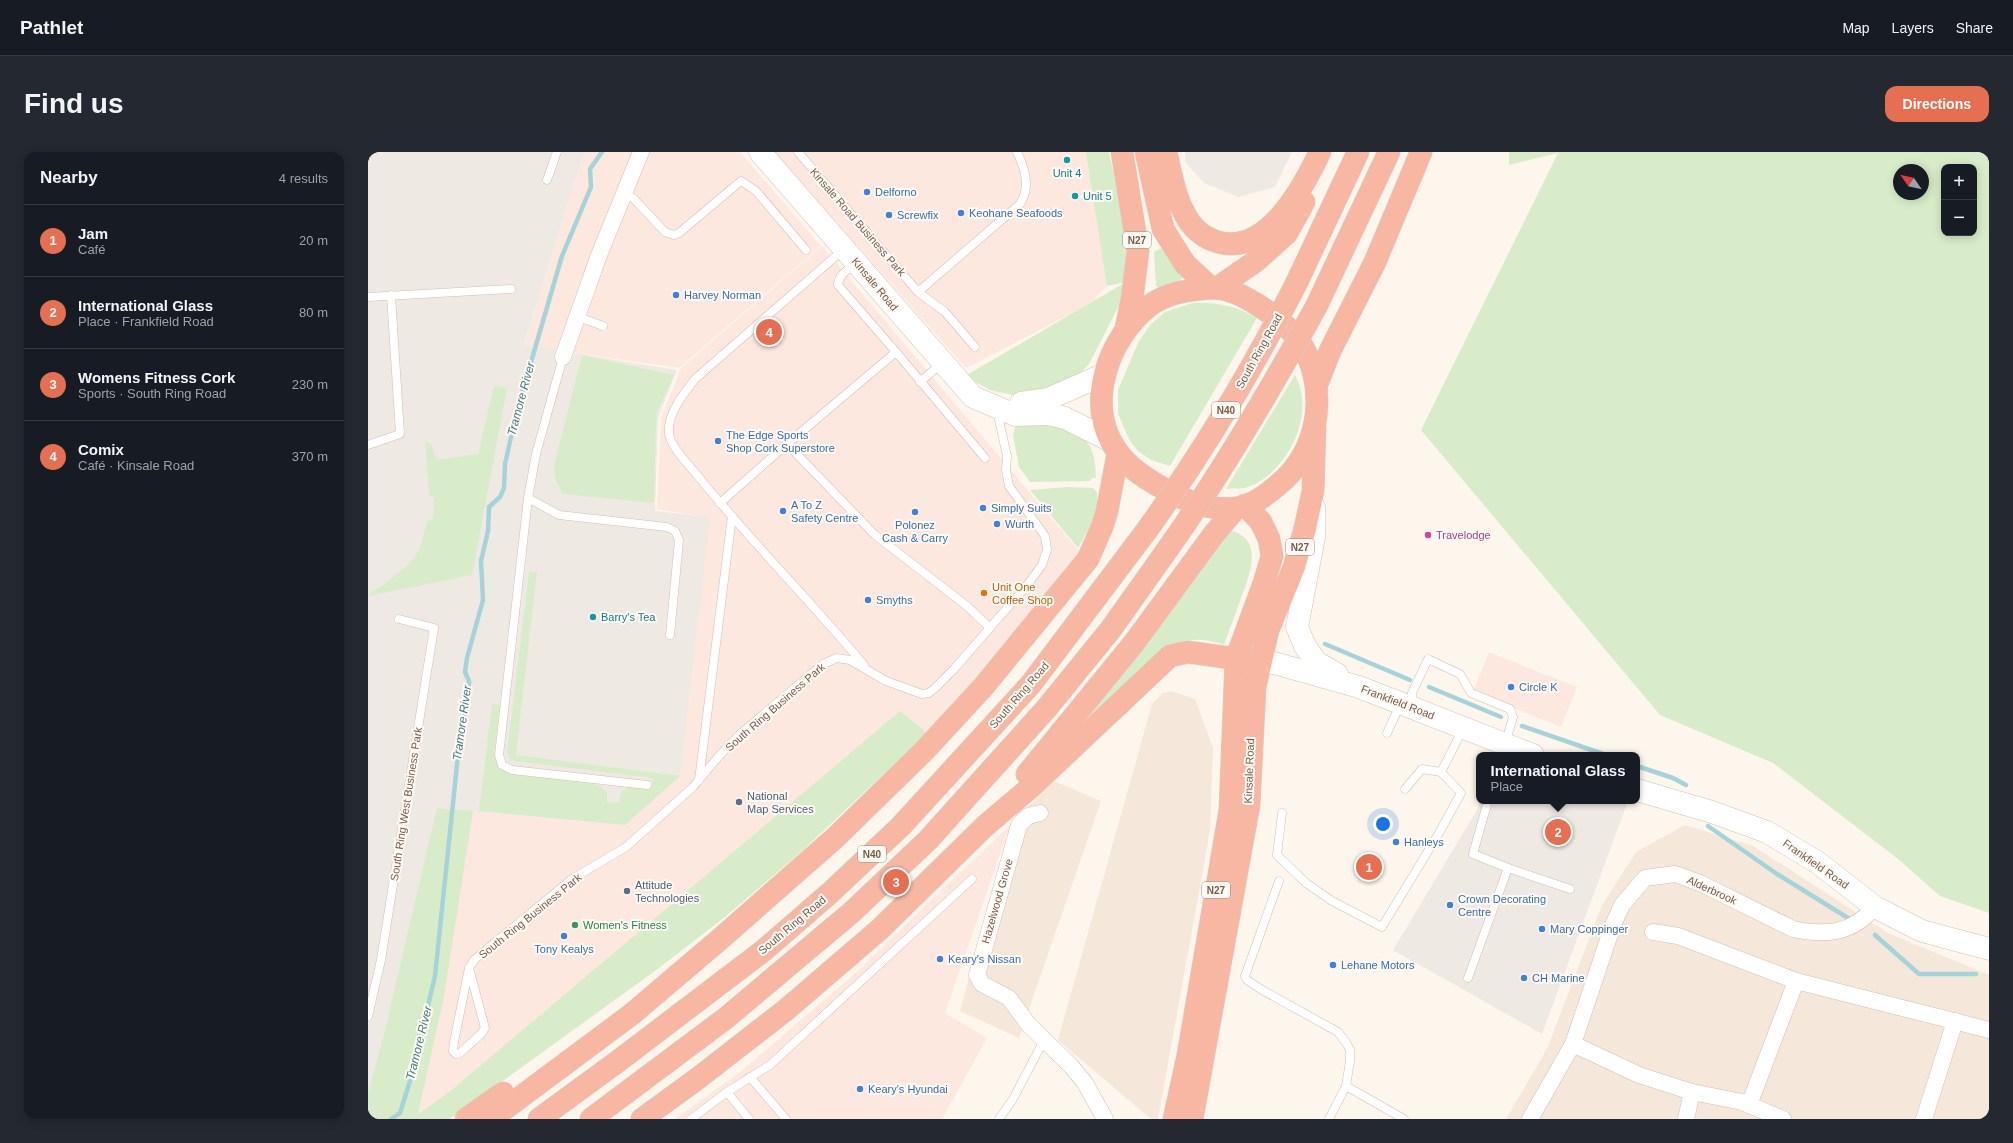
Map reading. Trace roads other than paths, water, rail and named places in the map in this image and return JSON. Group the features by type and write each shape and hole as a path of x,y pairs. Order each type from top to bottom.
{"highway":[{"name":"N27","path":"1122,152 1138,251 1126,328"},
{"name":"N27","path":"1146,152 1163,228 1185,264 1214,288"},
{"path":"1166,152 1178,198 1193,227 1208,239 1228,244 1245,242 1254,238 1273,224 1288,208 1320,152"},
{"path":"1214,288 1256,261 1287,233 1308,195 1327,152"},
{"name":"South Ring Road","path":"539,1119 617,1062 763,950 831,892 901,826 1031,684 1183,480 1226,411 1267,341 1296,284 1358,152"},
{"name":"N40","path":"591,1119 726,1018 852,912 928,840 1046,709 1111,629 1244,435 1317,305 1389,152"},
{"path":"1316,384 1330,351 1375,262 1421,152"},
{"name":"N27","path":"1214,288 1237,293 1264,309 1284,325 1297,338 1304,350 1316,384 1317,400 1315,427 1302,459 1286,479 1265,496 1241,507 1202,505 1184,499 1148,480 1114,447 1105,428 1102,403 1105,374 1113,348 1126,328 1150,305 1175,293 1214,288"},
{"name":"Kinsale Road","path":"1192,1119 1249,805 1254,687 1268,630 1294,567 1313,491 1315,427"},
{"path":"491,1119 632,1014 720,940 836,837 925,750 984,686 1088,559 1100,534 1107,511 1114,447"},
{"path":"985,826 1134,643 1214,534 1241,507"},
{"name":"Kinsale Road","path":"1174,1119 1189,1048 1230,810 1236,659 1264,583 1272,556 1269,539 1261,522 1241,507"},
{"path":"642,1119 697,1079 787,1009 880,929 985,826 1031,787 1170,656 1188,652 1260,662"},
{"path":"466,1119 622,1007 720,940"}],"street":[{"path":"563,357 576,316 641,152"},
{"name":"Kinsale Road","path":"760,152 973,397 1015,415 1049,414 1065,418 1114,447"},
{"path":"996,406 1007,403 1029,403 1048,400 1105,374"},
{"path":"1313,491 1314,537 1297,627 1305,646 1316,662 1359,686"},
{"name":"Frankfield Road","path":"1260,662 1274,663 1359,686 1406,706 1464,727 1503,750 1515,752"},
{"name":"Frankfield Road","path":"1640,791 1712,812 1767,832 1817,862 1875,907 1922,931 1989,949"},
{"name":"Hazelwood Grove","path":"1040,813 1028,816 1019,825 977,975 982,984 1009,998 1028,1024 1072,1066 1085,1083 1105,1119"},
{"name":"Alderbrook","path":"1530,1119 1573,1044 1612,925 1622,905 1645,878 1675,874 1700,883 1793,929 1805,932 1837,932 1865,919 1875,907"},
{"path":"1653,932 1678,936 1796,981 1989,1030"},
{"path":"1749,1105 1796,981"},
{"path":"1924,1119 1955,1022"},
{"path":"1573,1044 1640,1075 1692,1092 1749,1105 1783,1119"},
{"path":"1686,1119 1692,1092"}],"lane":[{"path":"547,180 557,152"},
{"name":"Kinsale Road Business Park","path":"798,152 918,292 945,312 975,347"},
{"path":"918,292 1020,204 1026,192 1026,184 1025,174 1017,152"},
{"path":"624,193 634,199 665,232 674,235 679,234 741,181 756,191 806,250"},
{"path":"850,256 839,279 838,286 896,352 985,458"},
{"path":"850,256 695,379 684,393 672,416 669,434 673,443 720,503 869,670"},
{"path":"368,297 511,289"},
{"path":"368,446 400,434 391,295"},
{"path":"576,316 603,326"},
{"path":"720,503 786,444 896,352"},
{"path":"563,357 536,454 528,498 499,755 502,765 512,770 647,785"},
{"path":"920,382 942,363"},
{"name":"South Ring Business Park","path":"469,968 485,1028 476,1039 460,1053 456,1054 453,1051 454,1042 469,968 475,959 572,879 626,847 686,794 739,735 823,664 842,658 858,663 886,681 906,690 922,694 929,693 954,669 1037,571 1045,558 1047,544 1041,530 1009,486 1006,474 1007,456 996,406"},
{"path":"786,444 875,535 967,606 990,628"},
{"path":"528,498 559,515 667,527 675,531 679,540 670,635"},
{"path":"699,781 732,516"},
{"name":"South Ring West Business Park","path":"368,1016 381,960 434,628 399,619"},
{"path":"1387,733 1406,706 1428,659 1460,674 1471,693 1510,709 1513,717 1503,750"},
{"path":"1441,772 1464,727"},
{"path":"1282,812 1277,855 1306,883 1332,901 1382,927 1440,833 1460,793 1441,772 1422,769 1405,789"},
{"path":"1487,804 1473,854 1508,868 1570,889"},
{"path":"1468,978 1508,868"},
{"path":"691,1119 727,1092 770,1065 972,879"},
{"path":"1279,881 1245,976 1247,980 1338,1032 1350,1050 1346,1086 1329,1119"},
{"path":"1000,1119 1013,1099 1044,1040"},
{"path":"750,1077 786,1119"},
{"path":"1346,1086 1404,1119"},
{"path":"727,1092 749,1119"}],"waterway":[{"name":"Tramore River","path":"391,1119 400,1113 410,1081 435,976 460,736 468,700 469,681 465,672 467,658 483,600 481,561 488,531 489,507 500,497 504,488 505,464 517,410 562,256 591,187 590,169 602,152"},
{"path":"1325,644 1410,680"},
{"path":"1429,687 1501,717"},
{"path":"1522,726 1597,752"},
{"path":"1640,767 1673,778 1686,785"},
{"path":"1708,826 1777,874 1848,918"},
{"path":"1875,935 1919,974 1976,974"}],"place":[{"name":"Unit 4","path":"1067,160"},
{"name":"Delforno","path":"867,192"},
{"name":"Unit 5","path":"1075,196"},
{"name":"Keohane Seafoods","path":"961,213"},
{"name":"Screwfix","path":"889,215"},
{"name":"Harvey Norman","path":"676,295"},
{"name":"Comix","path":"769,332"},
{"name":"The Edge Sports Shop Cork Superstore","path":"718,441"},
{"name":"Simply Suits","path":"983,508"},
{"name":"A To Z Safety Centre","path":"783,511"},
{"name":"Polonez Cash & Carry","path":"915,512"},
{"name":"Wurth","path":"997,524"},
{"name":"Travelodge","path":"1428,535"},
{"name":"Unit One Coffee Shop","path":"984,593"},
{"name":"Smyths","path":"868,600"},
{"name":"Barry's Tea","path":"593,617"},
{"name":"Circle K","path":"1511,687"},
{"name":"National Map Services","path":"739,802"},
{"name":"International Glass","path":"1558,832"},
{"name":"Hanleys","path":"1396,842"},
{"name":"Jam","path":"1369,867"},
{"name":"Womens Fitness Cork","path":"896,882"},
{"name":"Attitude Technologies","path":"627,891"},
{"name":"Crown Decorating Centre","path":"1450,905"},
{"name":"Women's Fitness","path":"575,925"},
{"name":"Mary Coppinger","path":"1542,929"},
{"name":"Tony Kealys","path":"564,936"},
{"name":"Keary's Nissan","path":"940,959"},
{"name":"Lehane Motors","path":"1333,965"},
{"name":"CH Marine","path":"1524,978"},
{"name":"Keary's Hyundai","path":"860,1089"}]}
